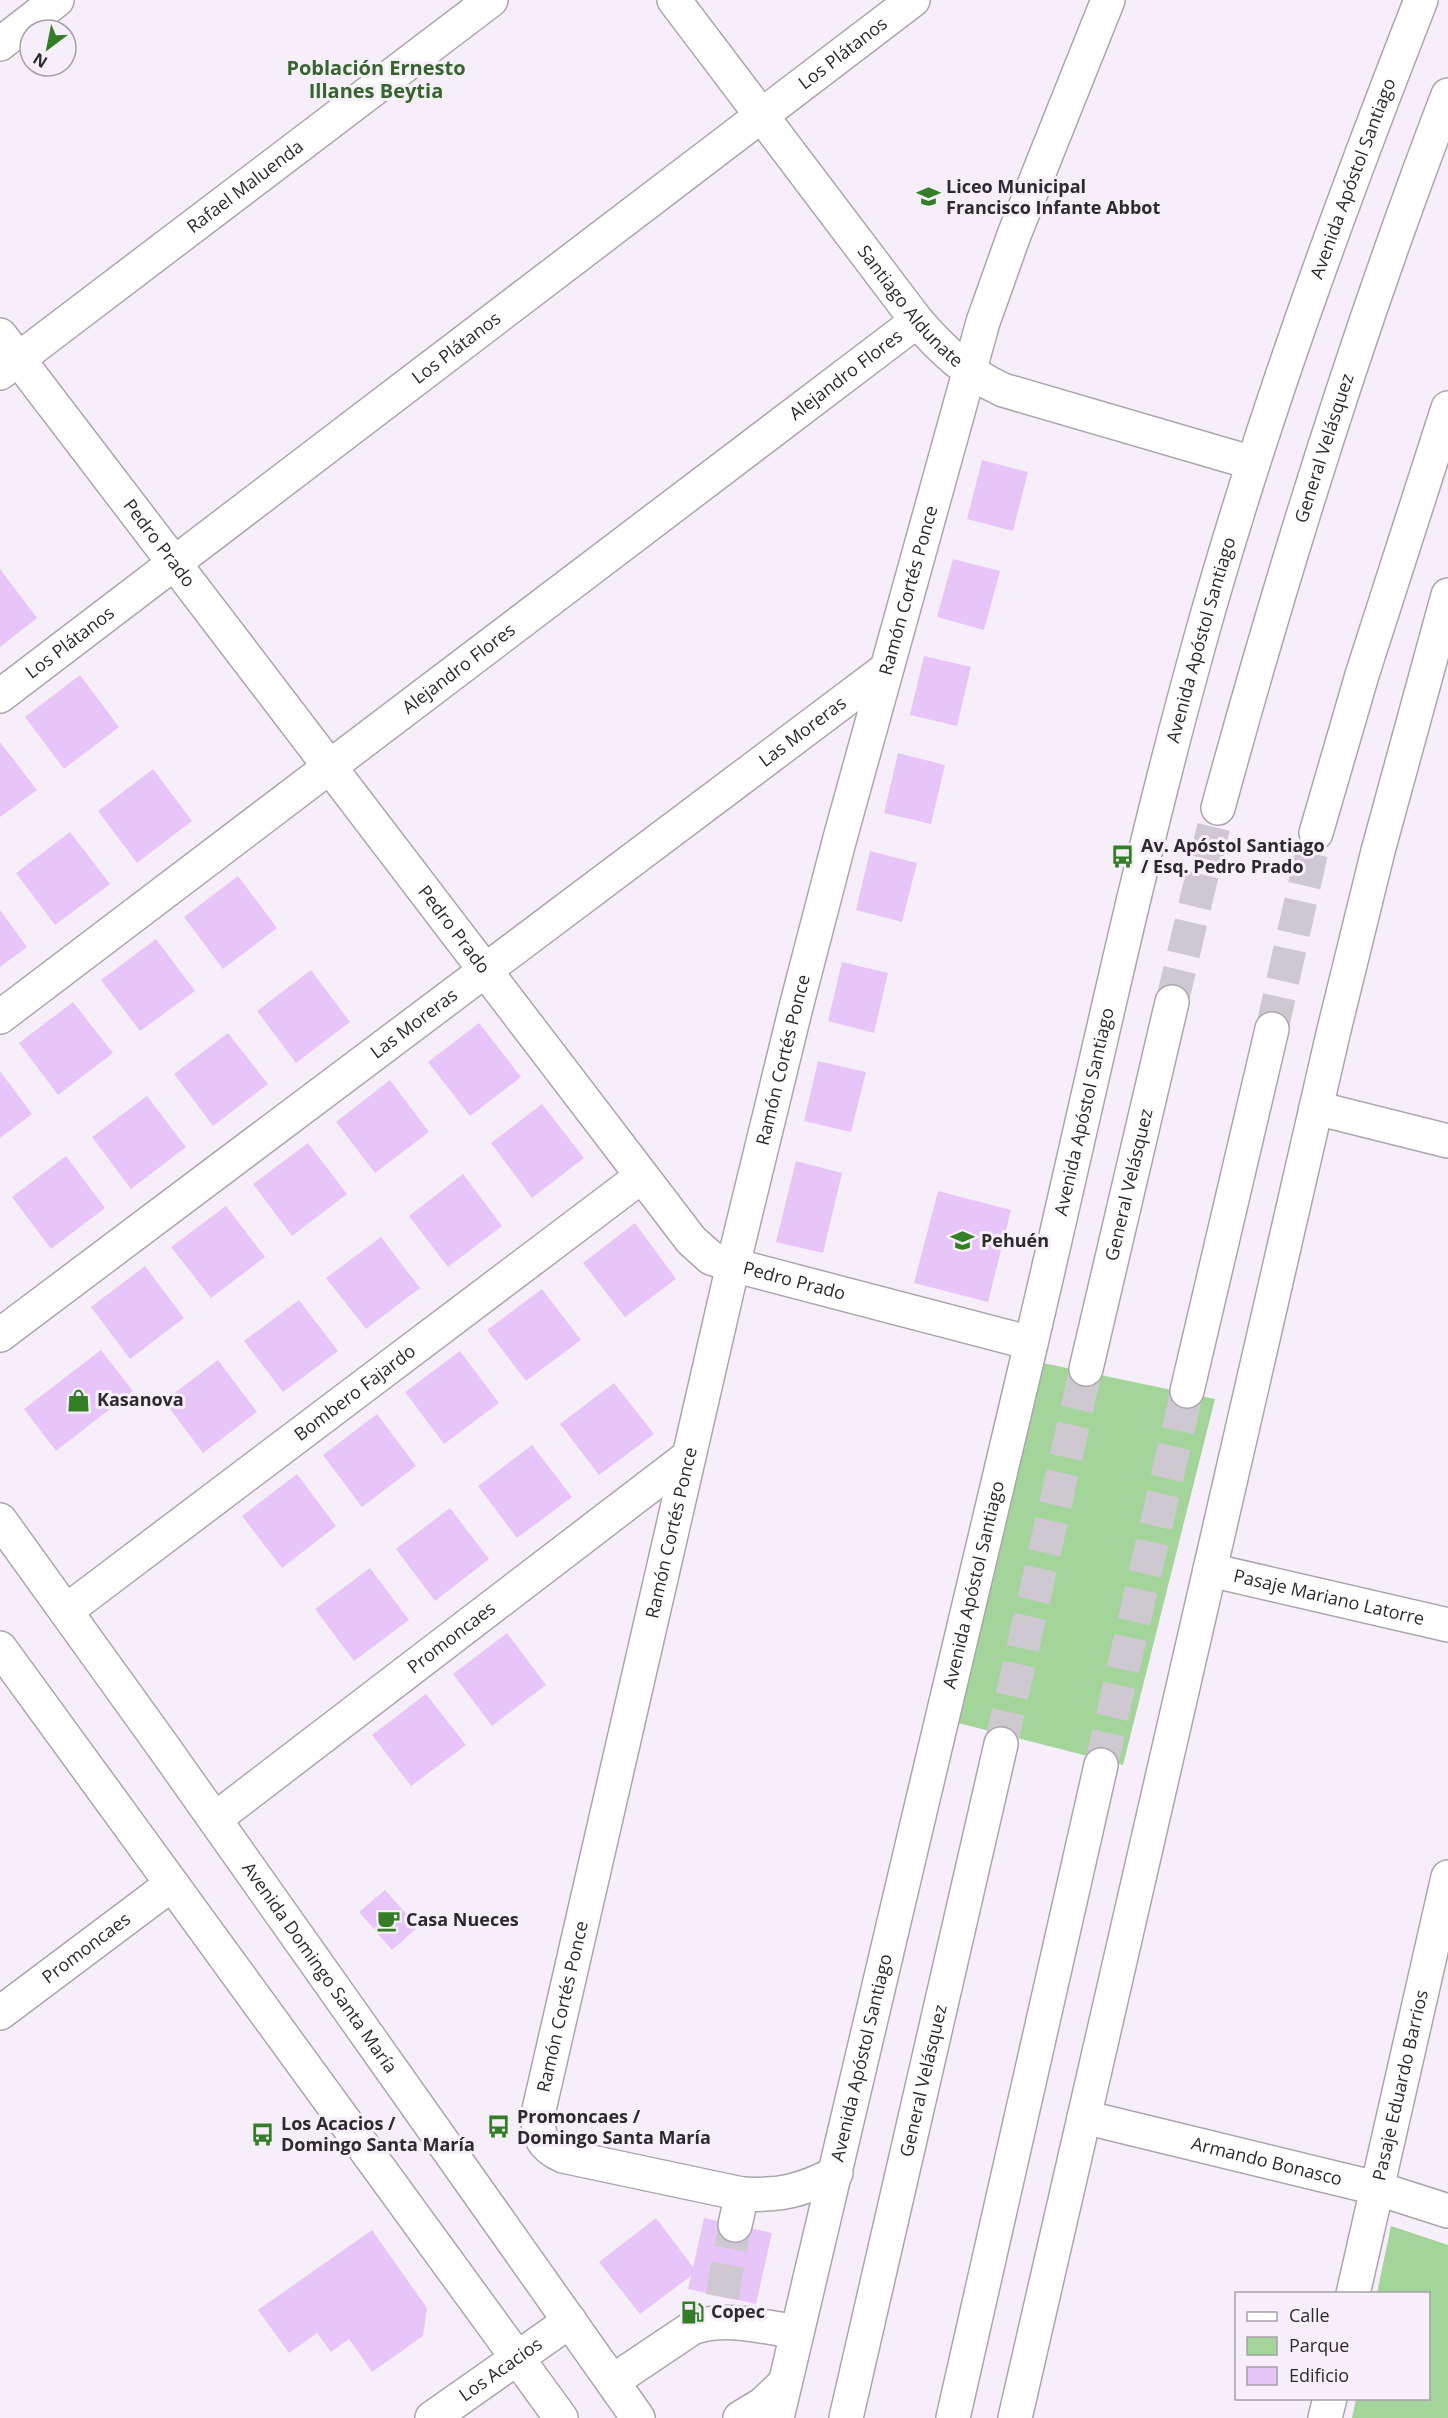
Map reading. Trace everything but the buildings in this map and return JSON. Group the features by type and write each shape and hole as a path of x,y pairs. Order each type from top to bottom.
{"main road":[{"path":"0,44 57,0"},
{"name":"Rafael Maluenda","path":"6,356 490,0"},
{"name":"Santiago Aldunate","path":"674,0 917,321 949,356 969,371 1003,390 1253,463"},
{"name":"Los Plátanos","path":"0,696 913,0"},
{"name":"Ramón Cortés Ponce","path":"836,2173 814,2185 790,2193 766,2195 739,2210 550,2150 541,2140 537,2127 538,2114 733,1265 796,1006 885,670 983,321 1010,246 1108,0"},
{"name":"Avenida Apóstol Santiago","path":"777,2418 1031,1342 1134,891 1201,638 1253,463 1313,284 1421,0"},
{"name":"General Velásquez","path":"1218,807 1261,649 1309,492 1363,326 1448,95"},
{"name":"Alejandro Flores","path":"0,1017 917,321"},
{"name":"Pedro Prado","path":"6,356 174,563 692,1240 711,1258 733,1265 1031,1342"},
{"path":"1317,833 1362,675 1448,408"},
{"path":"1015,2418 1361,917 1448,595"},
{"name":"Las Moreras","path":"0,1335 885,670"},
{"name":"General Velásquez","path":"1086,1369 1172,1002"},
{"path":"1187,1391 1272,1029"},
{"path":"1316,1108 1448,1141"},
{"name":"Bombero Fajardo","path":"66,1611 642,1176"},
{"name":"Promoncaes","path":"214,1819 689,1456"},
{"name":"Avenida Domingo Santa María","path":"0,1520 638,2418"},
{"name":"Pasaje Mariano Latorre","path":"1210,1570 1448,1625"},
{"path":"0,1648 561,2418"},
{"name":"General Velásquez","path":"846,2418 1001,1744"},
{"path":"953,2418 1101,1766"},
{"name":"Pasaje Eduardo Barrios","path":"1353,2292 1448,1877"},
{"name":"Promoncaes","path":"0,2013 172,1884"},
{"name":"Armando Bonasco","path":"1084,2116 1376,2188 1448,2211"},
{"path":"612,2381 719,2309 797,2332"},
{"name":"Los Acacios","path":"432,2418 570,2321"},
{"path":"740,2418 763,2404 785,2383"},
{"path":"1325,2418 1330,2400"}],"green space":[{"path":"1038,1362 1215,1399 1123,1765 958,1723"},
{"path":"1391,2226 1448,2245 1448,2418 1352,2418 1356,2400 1430,2400 1430,2292 1377,2292"}],"tunnel":[{"path":"1172,1002 1218,808"},
{"path":"1272,1029 1316,833"},
{"path":"1001,1744 1086,1369"},
{"path":"1101,1765 1187,1391"},
{"path":"722,2297 735,2225"}],"place":[{"name":"Liceo Municipal Francisco Infante Abbot","path":"928,197"},
{"name":"Av. Apóstol Santiago / Esq. Pedro Prado","path":"1123,856"},
{"name":"Pehuén","path":"963,1241"},
{"name":"Kasanova","path":"79,1400"},
{"name":"Casa Nueces","path":"388,1920"},
{"name":"Promoncaes / Domingo Santa María","path":"499,2127"},
{"name":"Los Acacios / Domingo Santa María","path":"263,2134"},
{"name":"Copec","path":"693,2312"}],"district":[{"name":"Población Ernesto Illanes Beytia","path":"376,80"}]}
